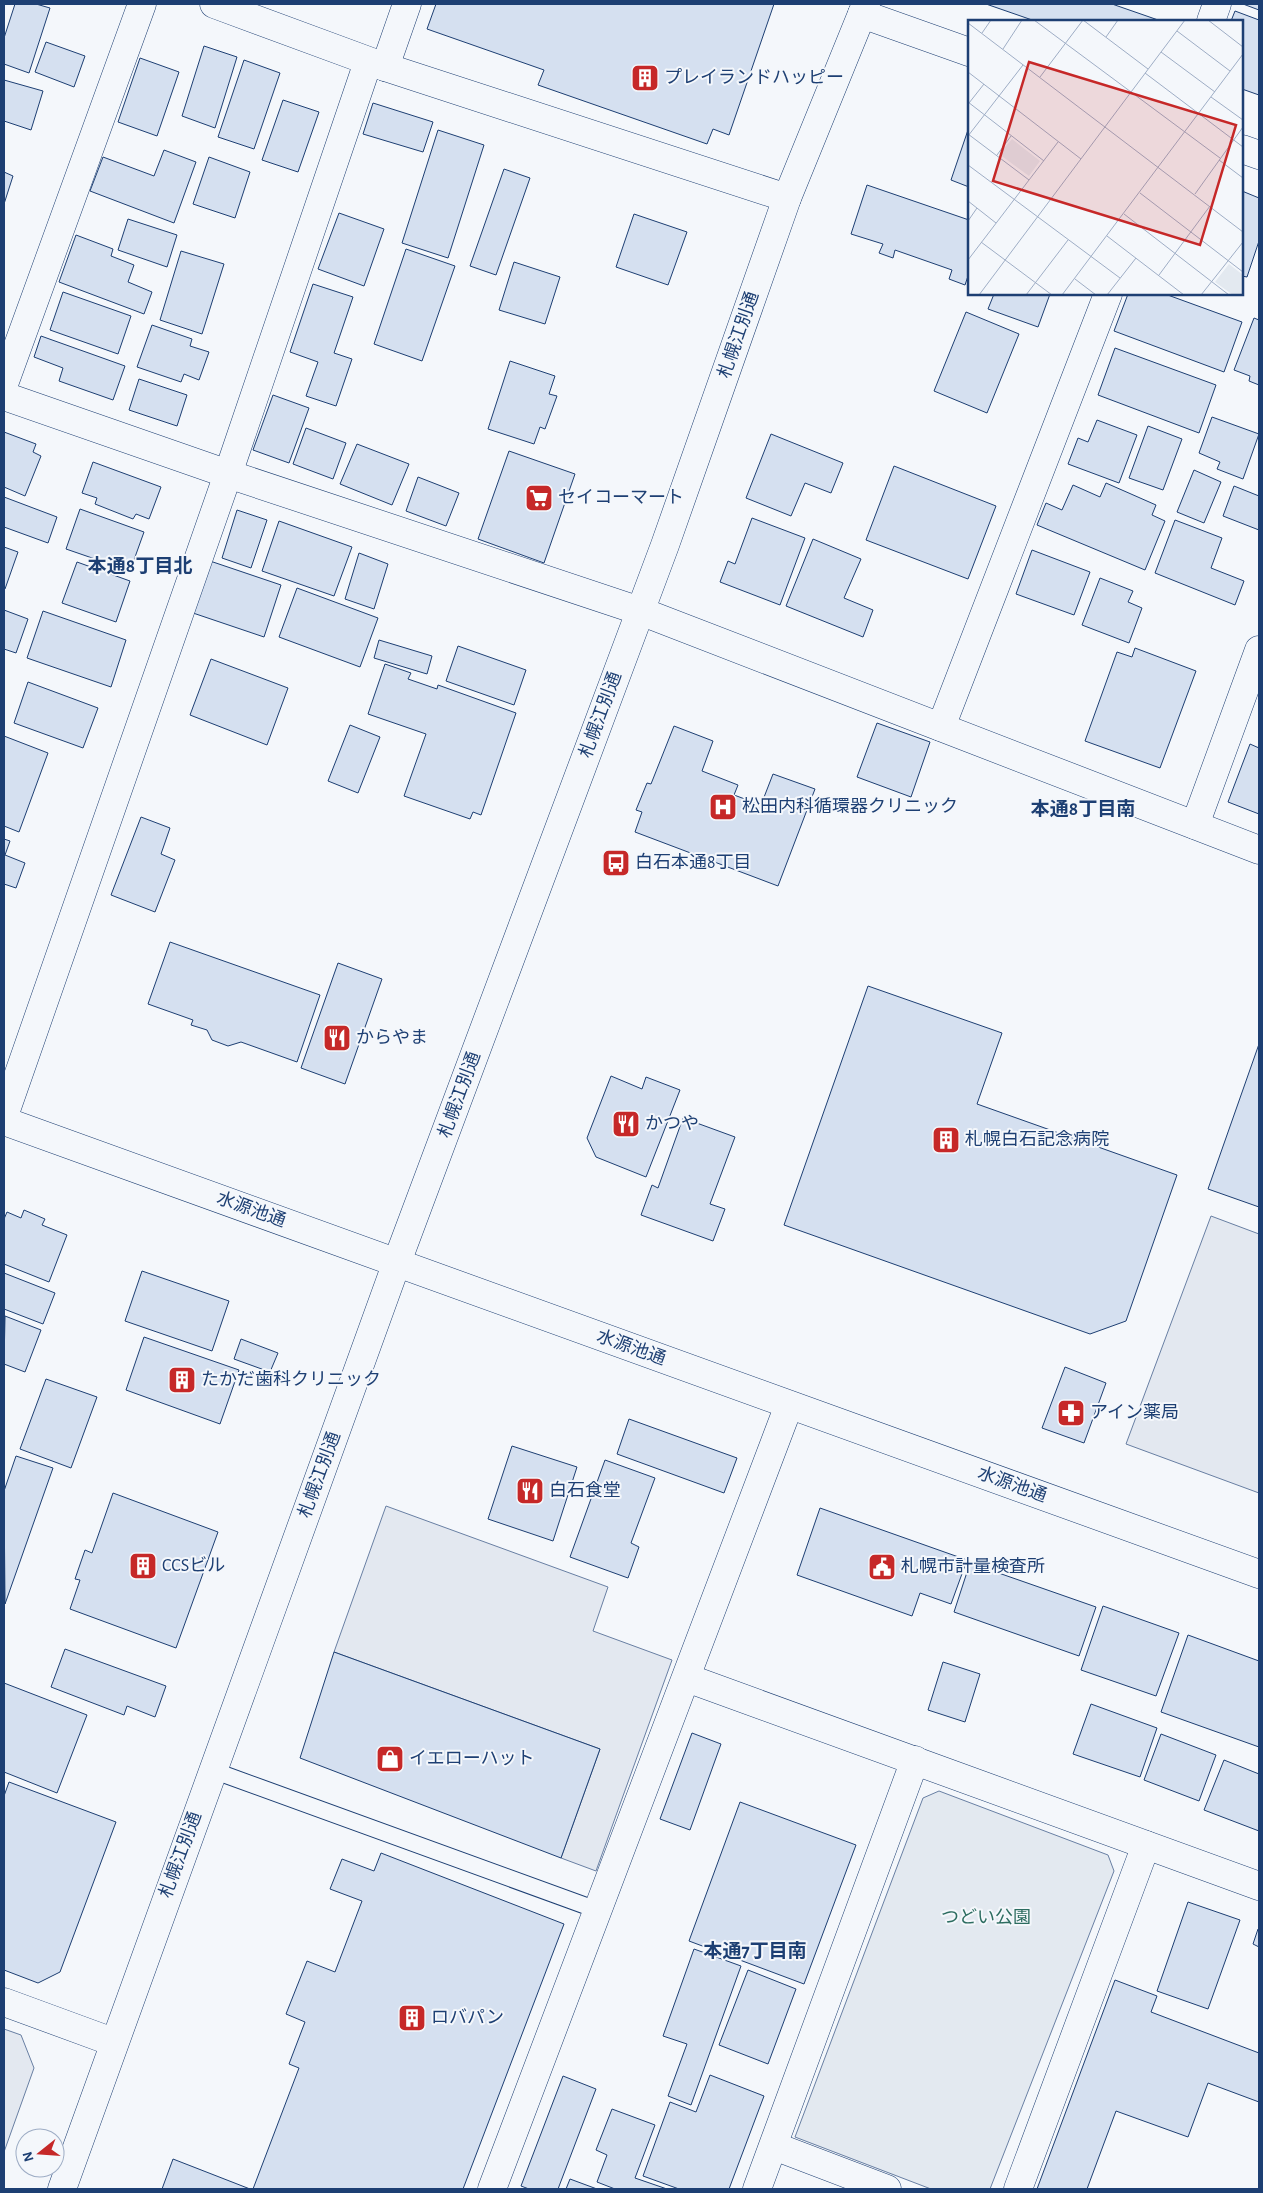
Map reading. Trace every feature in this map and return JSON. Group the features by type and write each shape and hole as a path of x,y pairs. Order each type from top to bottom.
{"main road":[{"path":"4,384 142,4"},
{"path":"214,4 377,65 787,198"},
{"path":"4,1116 228,474 377,65 407,4"},
{"path":"1211,20 1217,4"},
{"path":"864,9 968,52"},
{"name":"札幌江別通","path":"62,2189 397,1262 640,611 787,198 864,9"},
{"path":"1243,149 1259,155"},
{"path":"942,727 1108,295"},
{"path":"4,396 228,474 640,611 1259,850"},
{"path":"1195,825 1259,650"},
{"name":"水源池通","path":"4,1122 1259,1574"},
{"path":"492,2189 600,1911 790,1405"},
{"path":"687,1678 1259,1886"},
{"path":"756,2189 774,2146 915,1760"},
{"path":"1018,2189 1146,1845"},
{"path":"4,2002 114,2042"},
{"path":"774,2146 888,2189"}],"lane":[{"path":"212,1770 600,1911"}],"green space":[{"name":"つどい公園","path":"939,1791 1108,1855 1114,1871 990,2189 931,2189 795,2137 923,1798"}],"shaded area":[{"path":"1211,1216 1259,1234 1259,1493 1126,1444"},
{"path":"386,1506 608,1587 593,1631 672,1660 596,1871 561,1858 600,1749 334,1652"},
{"path":"4,2029 21,2035 34,2068 4,2152"}],"building":[{"path":"15,4 36,4 50,8 29,73 4,64 4,38"},
{"name":"プレイランドハッピー","path":"436,4 774,4 729,135 713,129 707,144 538,85 544,70 427,29"},
{"path":"986,4 1112,4 1158,20 1032,20"},
{"path":"1243,4 1259,4 1259,10"},
{"path":"1235,11 1259,20 1259,95 1243,89 1243,20 1231,20"},
{"path":"46,42 85,56 74,87 35,72"},
{"path":"204,46 237,57 215,128 182,116"},
{"path":"140,58 179,72 157,136 118,122"},
{"path":"244,60 280,73 254,149 218,137"},
{"path":"4,80 43,91 31,130 4,121"},
{"path":"283,100 319,112 298,172 262,160"},
{"path":"373,103 433,122 423,152 363,134"},
{"path":"438,130 484,145 448,258 402,243"},
{"path":"968,130 968,187 951,180"},
{"path":"164,150 196,162 174,223 90,191 103,157 154,176"},
{"path":"209,157 250,172 235,218 193,204"},
{"path":"504,169 530,178 496,275 470,266"},
{"path":"4,172 13,176 4,204"},
{"path":"867,185 968,220 968,276 965,285 949,279 952,270 895,250 893,258 879,253 883,244 851,234"},
{"path":"1243,191 1259,198 1259,241 1247,277 1243,276"},
{"path":"339,213 384,229 364,286 318,269"},
{"path":"634,214 687,232 668,285 616,267"},
{"path":"128,219 177,235 167,267 118,250"},
{"path":"76,235 113,249 111,256 134,265 128,282 152,292 144,314 59,282"},
{"path":"406,249 455,266 422,361 374,344"},
{"path":"181,251 224,264 202,334 160,320"},
{"path":"514,262 560,277 545,324 499,310"},
{"path":"313,284 353,297 334,353 352,359 336,406 306,396 318,362 290,352"},
{"path":"63,292 131,316 118,354 50,330"},
{"path":"994,295 1050,295 1038,327 988,309"},
{"path":"1128,295 1168,295 1242,322 1224,372 1114,331"},
{"path":"966,312 1019,334 987,413 934,391"},
{"path":"1254,318 1259,320 1259,385 1249,381 1250,376 1234,370"},
{"path":"152,325 192,339 190,346 209,352 199,380 184,374 181,382 137,367"},
{"path":"41,336 125,366 113,400 59,381 63,368 34,357"},
{"path":"1115,348 1216,385 1199,433 1098,395"},
{"path":"510,361 555,376 549,394 557,396 545,429 540,427 534,444 488,429"},
{"path":"139,379 187,395 177,426 129,410"},
{"path":"273,395 309,408 289,463 253,450"},
{"path":"1212,417 1259,434 1243,479 1217,469 1220,462 1199,453"},
{"path":"1097,420 1137,435 1119,483 1068,464 1078,438 1088,442"},
{"path":"1148,426 1182,439 1163,490 1129,478"},
{"path":"306,428 346,443 333,479 293,464"},
{"path":"4,432 36,444 33,452 41,456 25,496 4,487"},
{"path":"771,434 843,463 831,493 805,483 791,516 746,498"},
{"path":"357,444 409,464 392,505 340,484"},
{"path":"509,451 575,474 544,563 478,539"},
{"path":"93,462 161,487 149,519 136,514 133,519 95,504 97,498 82,493"},
{"path":"894,466 996,506 968,579 866,540"},
{"path":"1194,470 1221,482 1204,523 1177,512"},
{"path":"418,477 459,493 446,526 406,511"},
{"path":"1106,483 1156,505 1152,515 1165,521 1145,570 1037,525 1046,503 1062,510 1073,485 1100,497"},
{"path":"1234,486 1259,496 1259,530 1223,516"},
{"path":"4,497 57,517 48,543 4,527"},
{"path":"80,509 144,532 130,571 66,549"},
{"path":"237,510 267,520 251,568 222,558"},
{"path":"752,518 805,538 780,605 720,582 728,561 735,564"},
{"path":"1175,520 1222,538 1211,568 1244,581 1235,605 1155,573"},
{"path":"279,521 352,547 334,596 262,571"},
{"path":"813,539 861,559 844,598 873,610 863,637 786,606"},
{"path":"4,547 18,552 5,589 4,588"},
{"path":"1032,550 1090,572 1074,615 1016,594"},
{"path":"359,553 388,564 374,609 345,599"},
{"path":"210,561 281,585 264,637 193,613"},
{"path":"77,562 130,581 116,622 62,603"},
{"path":"1100,578 1133,591 1128,602 1142,608 1129,643 1082,625"},
{"path":"297,588 378,618 360,667 279,637"},
{"path":"4,610 28,619 16,653 4,649"},
{"path":"43,611 126,640 111,687 27,658"},
{"path":"379,640 432,656 427,674 374,658"},
{"path":"458,646 526,670 514,705 446,681"},
{"path":"1135,648 1196,671 1160,768 1085,741 1117,652 1132,657"},
{"path":"211,659 288,688 267,745 190,715"},
{"path":"385,664 411,673 408,679 437,689 438,685 516,713 481,815 473,812 470,819 404,796 426,734 368,714"},
{"path":"28,682 98,708 83,748 14,723"},
{"path":"877,723 930,742 911,797 857,777"},
{"path":"350,725 380,737 358,793 328,781"},
{"name":"松田内科循環器クリニック","path":"674,726 713,741 702,771 738,785 734,795 761,805 773,774 815,789 778,886 635,832 642,812 636,810 647,783 651,784"},
{"path":"4,736 48,753 19,832 4,826"},
{"path":"1250,744 1259,748 1259,814 1228,802"},
{"path":"141,817 170,828 161,854 175,860 155,912 111,895"},
{"path":"4,839 10,841 5,855 25,863 16,888 4,884"},
{"path":"170,942 320,995 297,1062 241,1042 228,1046 212,1040 207,1030 191,1025 193,1020 148,1004"},
{"path":"338,963 382,979 345,1084 301,1068"},
{"name":"札幌白石記念病院","path":"868,986 1002,1033 977,1104 1177,1175 1126,1321 1090,1334 784,1225"},
{"path":"1259,1044 1259,1207 1208,1189"},
{"path":"611,1076 642,1089 646,1077 680,1090 646,1177 596,1157 587,1138"},
{"path":"683,1118 735,1137 710,1204 725,1209 713,1241 641,1215 652,1185 658,1188"},
{"path":"24,1210 45,1219 42,1225 67,1235 49,1282 4,1264 4,1219 7,1212 21,1218"},
{"path":"142,1271 229,1301 212,1351 125,1321"},
{"path":"4,1273 55,1293 43,1324 4,1309"},
{"path":"5,1316 41,1330 25,1372 4,1364"},
{"name":"たかだ歯科クリニック","path":"144,1337 239,1370 220,1424 126,1390"},
{"path":"241,1339 278,1353 270,1372 234,1359"},
{"path":"1065,1367 1106,1383 1084,1443 1042,1428"},
{"path":"46,1379 97,1397 71,1468 20,1449"},
{"path":"629,1419 737,1458 724,1493 617,1454"},
{"path":"512,1446 577,1467 553,1541 488,1519"},
{"path":"16,1456 53,1468 5,1604 4,1491"},
{"path":"605,1460 655,1478 631,1543 639,1547 628,1578 570,1557"},
{"name":"CCSビル","path":"113,1493 218,1532 176,1648 70,1609 80,1580 75,1579 85,1550 92,1553"},
{"name":"札幌市計量検査所","path":"820,1508 967,1560 951,1604 920,1593 912,1616 797,1575"},
{"path":"970,1563 1096,1607 1079,1656 954,1612"},
{"path":"1103,1606 1179,1633 1156,1696 1081,1670"},
{"path":"1188,1635 1259,1661 1259,1747 1161,1712"},
{"path":"65,1649 166,1686 155,1717 127,1706 124,1715 51,1687"},
{"path":"334,1652 600,1749 561,1858 300,1758"},
{"path":"943,1662 980,1674 965,1722 928,1710"},
{"path":"4,1683 87,1715 57,1793 4,1772"},
{"path":"1091,1704 1157,1728 1140,1777 1073,1754"},
{"path":"692,1733 721,1744 690,1830 660,1819"},
{"path":"1161,1734 1216,1755 1199,1801 1144,1780"},
{"path":"1224,1760 1259,1774 1259,1831 1204,1810"},
{"path":"9,1782 116,1822 60,1972 38,1983 4,1970 4,1796"},
{"path":"740,1802 856,1845 804,1984 689,1941"},
{"name":"ロバパン","path":"381,1853 564,1924 463,2189 253,2189 299,2068 289,2064 305,2022 286,2014 307,1961 335,1972 362,1901 330,1889 342,1859 374,1871"},
{"path":"1188,1902 1240,1920 1208,2009 1157,1991"},
{"path":"1259,1929 1259,1947 1253,1944"},
{"path":"694,1949 741,1966 691,2105 668,2096 687,2044 663,2036"},
{"path":"748,1970 796,1989 768,2064 719,2045"},
{"path":"1115,1980 1157,1996 1151,2012 1259,2053 1259,2102 1208,2083 1188,2137 1116,2111 1087,2189 1037,2189"},
{"path":"710,2075 764,2096 729,2189 679,2189 643,2176 670,2102 696,2112"},
{"path":"563,2076 596,2089 558,2189 529,2189 521,2186"},
{"path":"612,2109 655,2125 635,2178 667,2189 615,2189 597,2182 607,2155 596,2150"},
{"path":"173,2159 250,2189 162,2189"},
{"path":"570,2179 597,2189 566,2189"}],"place":[{"name":"プレイランドハッピー","path":"645,78"},
{"name":"セイコーマート","path":"539,498"},
{"name":"松田内科循環器クリニック","path":"723,807"},
{"name":"白石本通8丁目","path":"616,863"},
{"name":"からやま","path":"337,1038"},
{"name":"かつや","path":"626,1124"},
{"name":"札幌白石記念病院","path":"946,1140"},
{"name":"たかだ歯科クリニック","path":"182,1380"},
{"name":"アイン薬局","path":"1071,1413"},
{"name":"白石食堂","path":"530,1491"},
{"name":"CCSビル","path":"143,1566"},
{"name":"札幌市計量検査所","path":"882,1567"},
{"name":"イエローハット","path":"390,1759"},
{"name":"ロバパン","path":"412,2018"}],"district":[{"name":"本通8丁目北","path":"140,566"},
{"name":"本通8丁目南","path":"1083,809"},
{"name":"本通7丁目南","path":"755,1951"}]}
